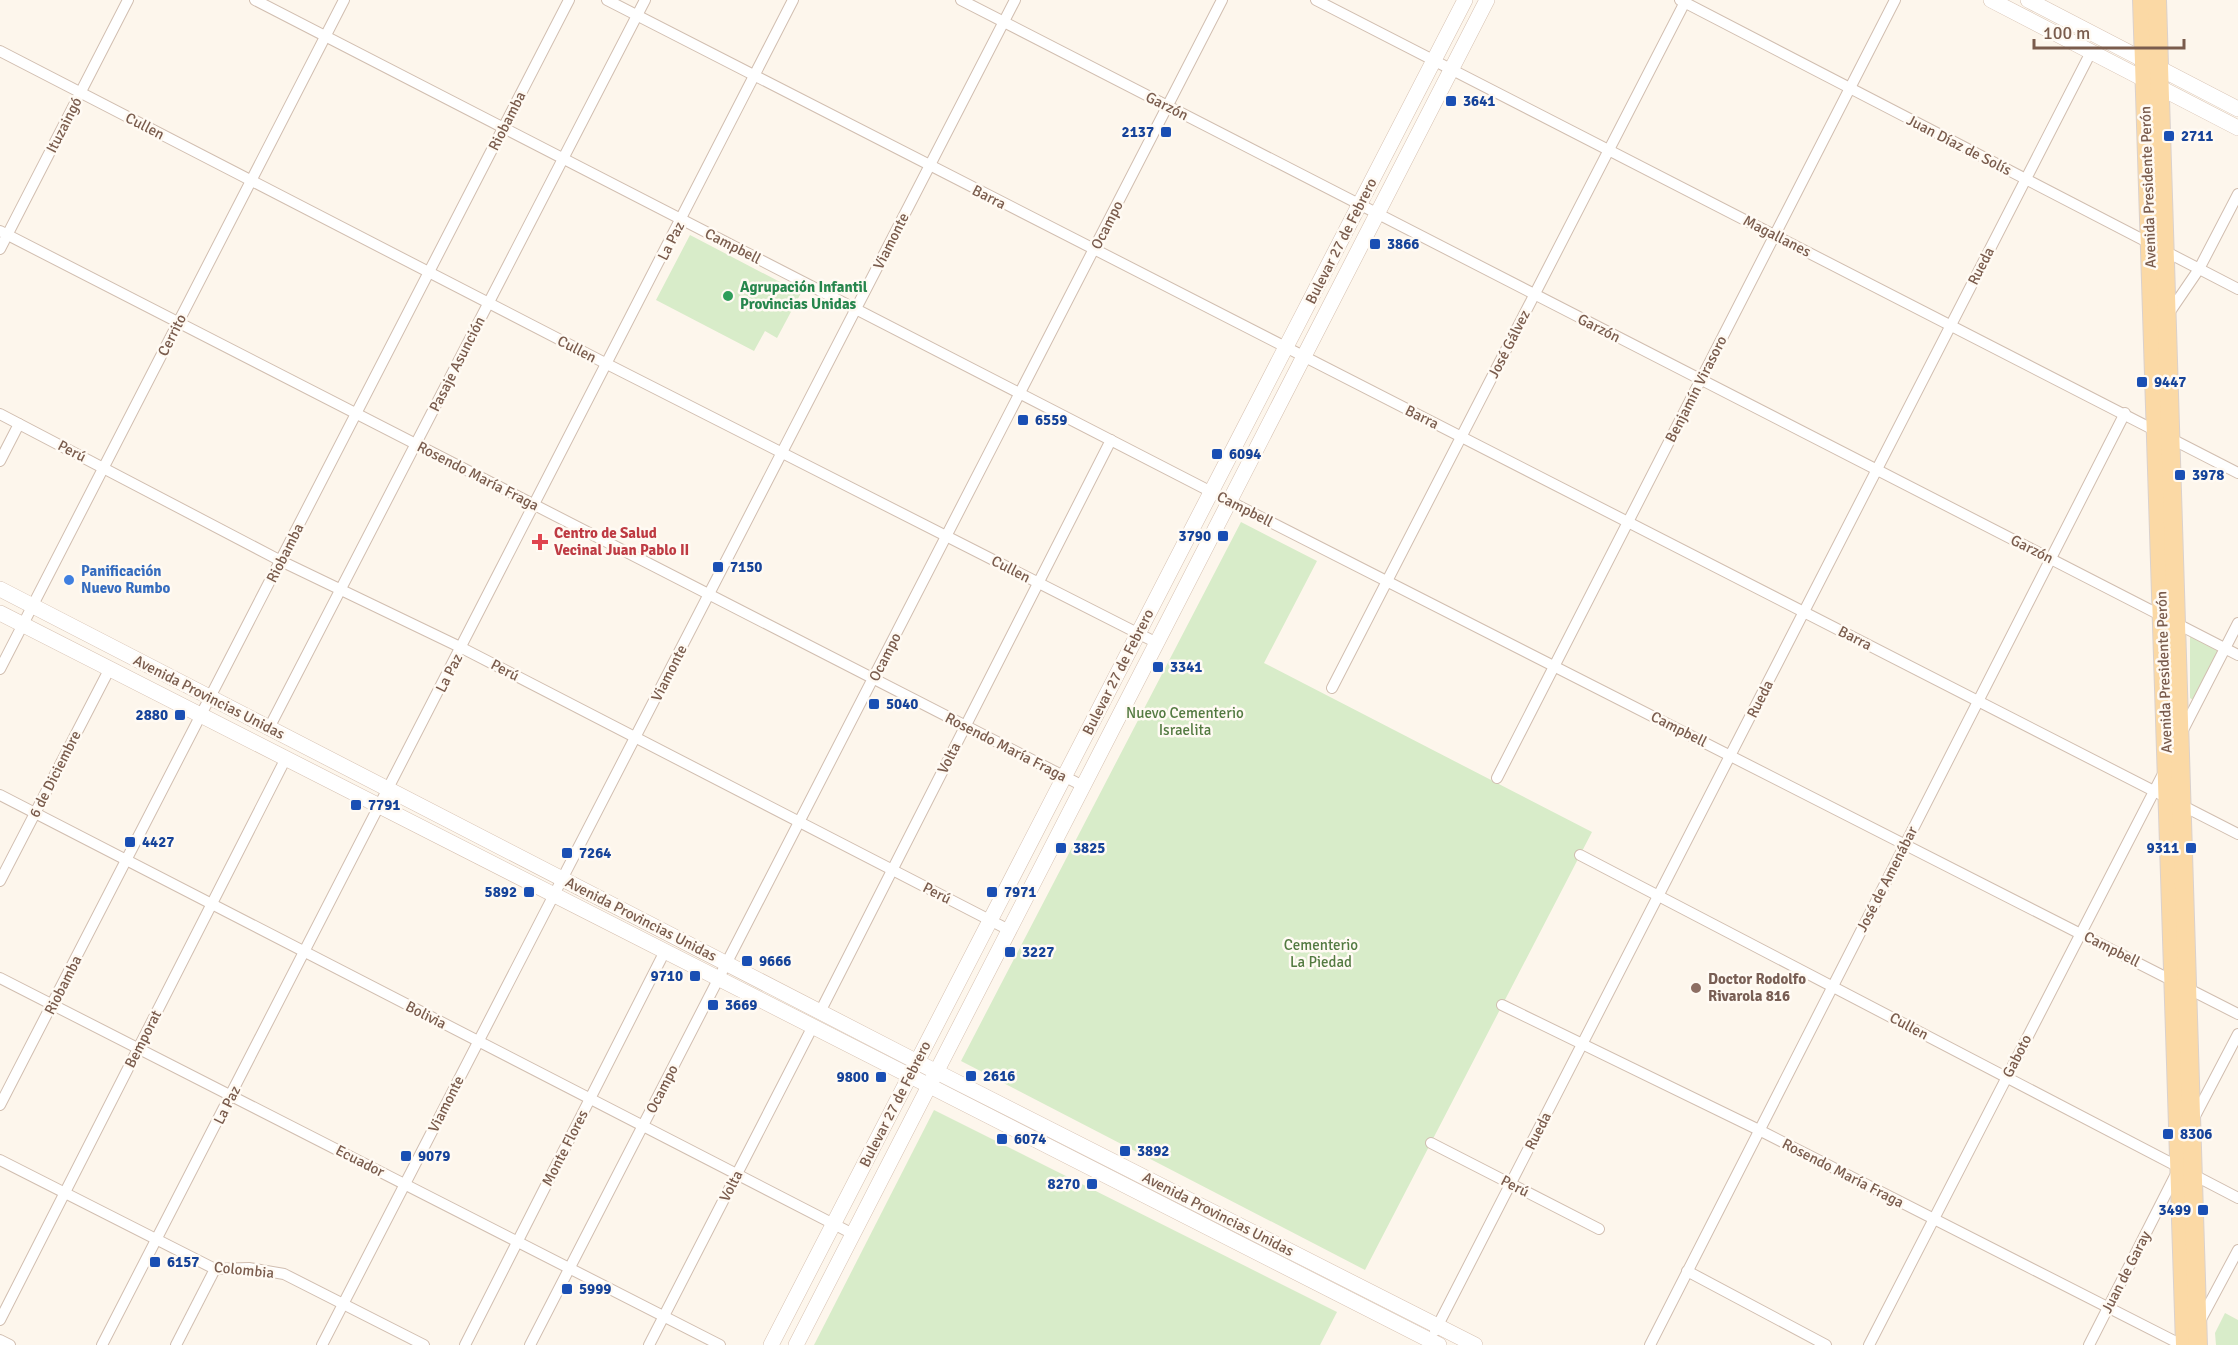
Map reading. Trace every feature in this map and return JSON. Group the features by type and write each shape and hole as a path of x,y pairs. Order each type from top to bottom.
{"main road":[{"name":"Bulevar 27 de Febrero","path":"771,1345 1465,0"},
{"name":"Bulevar 27 de Febrero","path":"796,1345 1487,0"},
{"path":"1991,0 2238,128"},
{"path":"2028,0 2238,109"},
{"name":"Avenida Presidente Perón","path":"2142,0 2152,85 2168,619 2168,797 2191,1123 2186,1171 2183,1345"},
{"name":"Avenida Presidente Perón","path":"2151,64 2157,0"},
{"name":"Avenida Presidente Perón","path":"2157,248 2167,315 2163,433"},
{"name":"Avenida Provincias Unidas","path":"0,590 917,1062 933,1079 1432,1344"},
{"name":"Avenida Provincias Unidas","path":"0,613 910,1076 933,1079 1475,1345"},
{"name":"Avenida Presidente Perón","path":"2168,619 2180,736 2168,797"},
{"name":"Avenida Presidente Perón","path":"2180,984 2186,1171 2198,1345"}],"street":[{"name":"Ituzaingó","path":"0,249 4,233 81,93 128,0"},
{"name":"Campbell","path":"255,0 1229,501 2238,1014"},
{"name":"Cerrito","path":"0,669 344,0"},
{"name":"Riobamba","path":"0,1105 569,0"},
{"name":"Barra","path":"606,0 1303,359 1462,436 2238,834"},
{"name":"Pasaje Asunción","path":"269,728 645,0"},
{"name":"La Paz","path":"102,1345 232,1096 793,0"},
{"name":"Garzón","path":"961,0 1534,296 2238,655"},
{"name":"Viamonte","path":"322,1345 1015,0"},
{"name":"Ocampo","path":"530,1345 1222,0"},
{"name":"Magallanes","path":"1316,0 2125,413 2238,473"},
{"name":"Benjamín Virasoro","path":"1497,778 1895,0"},
{"name":"Juan Díaz de Solís","path":"1684,1 2238,289"},
{"name":"José Gálvez","path":"1332,688 1684,1"},
{"name":"Cullen","path":"0,51 607,364 1156,643"},
{"name":"Rueda","path":"1432,1344 1438,1326 2091,52"},
{"path":"2167,315 2199,269 2238,194"},
{"name":"Rosendo María Fraga","path":"4,233 1083,786"},
{"name":"José de Amenábar","path":"1650,1345 2125,413"},
{"name":"Perú","path":"0,414 281,561 462,648 1009,930"},
{"path":"0,461 19,424"},
{"name":"Volta","path":"820,1012 1111,440"},
{"path":"2180,736 2238,622"},
{"name":"6 de Diciembre","path":"0,881 110,668"},
{"name":"Bemporat","path":"0,1320 286,758"},
{"name":"Bolivia","path":"0,795 853,1234"},
{"name":"Gaboto","path":"1869,1345 2080,933 2168,797"},
{"name":"Cullen","path":"1580,855 2238,1198"},
{"name":"Monte Flores","path":"465,1345 665,951"},
{"name":"Ecuador","path":"0,978 720,1345"},
{"name":"Rosendo María Fraga","path":"1502,1005 1759,1130 2183,1345"},
{"name":"Volta","path":"649,1345 813,1026"},
{"path":"2191,1123 2238,1034"},
{"name":"Perú","path":"1431,1143 1599,1229"},
{"name":"Colombia","path":"0,1160 215,1269 249,1268 284,1274 424,1345"},
{"name":"Juan de Garay","path":"2088,1345 2186,1171"},
{"path":"2198,1326 2238,1250"},
{"path":"176,1345 215,1269"},
{"path":"1687,1271 1826,1345"},
{"path":"0,1340 10,1345"}],"green space":[{"name":"Agrupación Infantil Provincias Unidas","path":"690,235 801,293 777,338 765,331 754,351 656,300"},
{"name":"Cementerio La Piedad","path":"1241,522 1317,561 1264,663 1592,832 1365,1270 961,1061"},
{"path":"2190,636 2219,651 2193,700 2190,698"},
{"path":"934,1110 1337,1312 1320,1345 814,1345"},
{"path":"2225,1313 2238,1320 2238,1345 2216,1345 2215,1333"}],"place":[{"name":"3641","path":"1451,101"},
{"name":"2137","path":"1166,132"},
{"name":"2711","path":"2169,136"},
{"name":"3866","path":"1375,244"},
{"name":"Agrupación Infantil Provincias Unidas","path":"728,296"},
{"name":"9447","path":"2142,382"},
{"name":"6559","path":"1023,420"},
{"name":"6094","path":"1217,454"},
{"name":"3978","path":"2180,475"},
{"name":"3790","path":"1223,536"},
{"name":"Centro de Salud Vecinal Juan Pablo II","path":"540,542"},
{"name":"7150","path":"718,567"},
{"name":"Panificación Nuevo Rumbo","path":"69,580"},
{"name":"3341","path":"1158,667"},
{"name":"5040","path":"874,704"},
{"name":"2880","path":"180,715"},
{"name":"7791","path":"356,805"},
{"name":"4427","path":"130,842"},
{"name":"3825","path":"1061,848"},
{"name":"9311","path":"2191,848"},
{"name":"7264","path":"567,853"},
{"name":"5892","path":"529,892"},
{"name":"7971","path":"992,892"},
{"name":"3227","path":"1010,952"},
{"name":"9666","path":"747,961"},
{"name":"9710","path":"695,976"},
{"name":"Doctor Rodolfo Rivarola 816","path":"1696,988"},
{"name":"3669","path":"713,1005"},
{"name":"2616","path":"971,1076"},
{"name":"9800","path":"881,1077"},
{"name":"8306","path":"2168,1134"},
{"name":"6074","path":"1002,1139"},
{"name":"3892","path":"1125,1151"},
{"name":"9079","path":"406,1156"},
{"name":"8270","path":"1092,1184"},
{"name":"3499","path":"2203,1210"},
{"name":"6157","path":"155,1262"},
{"name":"5999","path":"567,1289"}],"park label":[{"name":"Nuevo Cementerio Israelita","path":"1185,722"}]}
